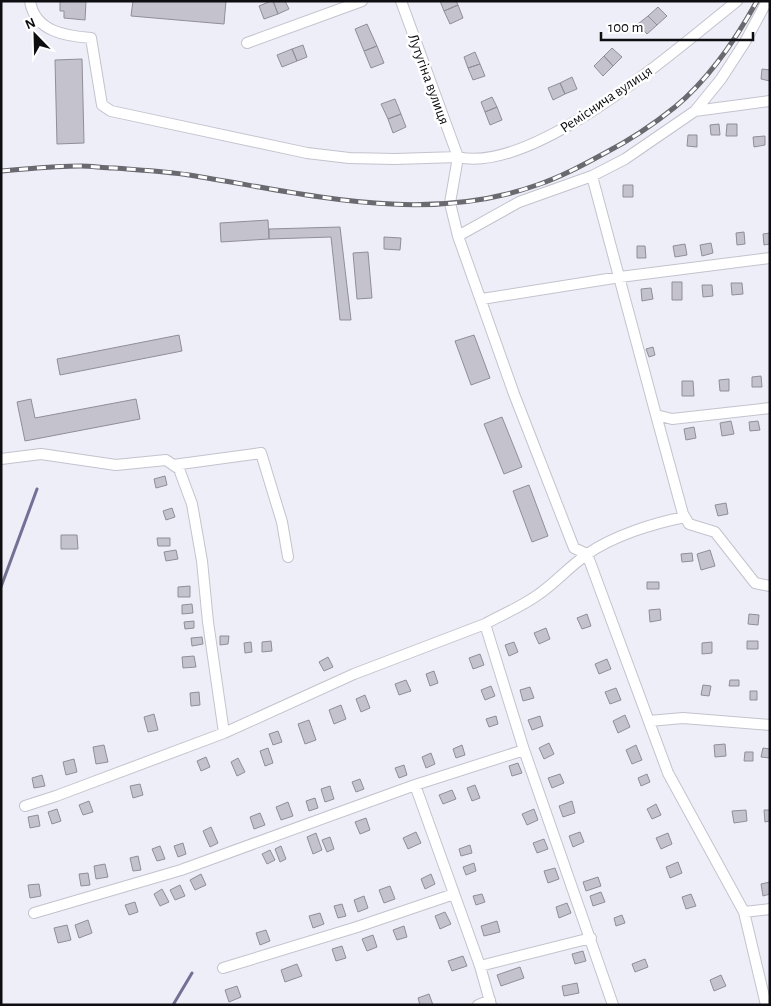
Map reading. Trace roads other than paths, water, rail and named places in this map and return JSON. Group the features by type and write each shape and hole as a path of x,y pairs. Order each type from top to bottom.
{"street":[{"name":"Реміснича вулиця","path":"30,1 32,11 49,29 64,35 91,38 102,105 111,111 307,153 349,158 395,159 458,157 468,159 510,153 562,130 613,97 737,1"},
{"path":"247,43 362,1"},
{"name":"Лутугіна вулиця","path":"401,1 458,157"},
{"path":"458,236 519,202 592,176 625,159 695,110 721,79 767,1"},
{"path":"695,110 770,101"},
{"path":"458,157 450,203 458,236 482,299 514,394 574,548 587,554 668,773 744,912 766,1005"},
{"path":"592,176 685,517 689,524 715,532 755,583 770,586"},
{"path":"482,299 620,277 770,258"},
{"path":"656,415 672,419 770,408"},
{"path":"173,465 261,453 282,522 288,557"},
{"path":"1,459 41,454 116,465 166,460 179,469 192,504 202,561 208,622 224,733"},
{"path":"25,806 224,733 354,674 485,624 540,594 587,554 613,540 663,521 685,517"},
{"path":"485,624 524,750 613,1005"},
{"path":"648,721 683,718 770,724"},
{"path":"34,913 181,870 415,785 524,750"},
{"path":"415,785 480,966 491,1003 478,1005"},
{"path":"223,968 356,927 454,894"},
{"path":"744,912 770,909"},
{"path":"480,966 591,938"}],"waterway":[{"path":"1,587 37,489"},
{"path":"173,1005 192,973"}],"railway":[{"path":"1,171 81,166 171,172 320,197 407,205 451,203 494,197 537,185 563,175 624,143 659,120 687,96 721,58 757,1"}]}
